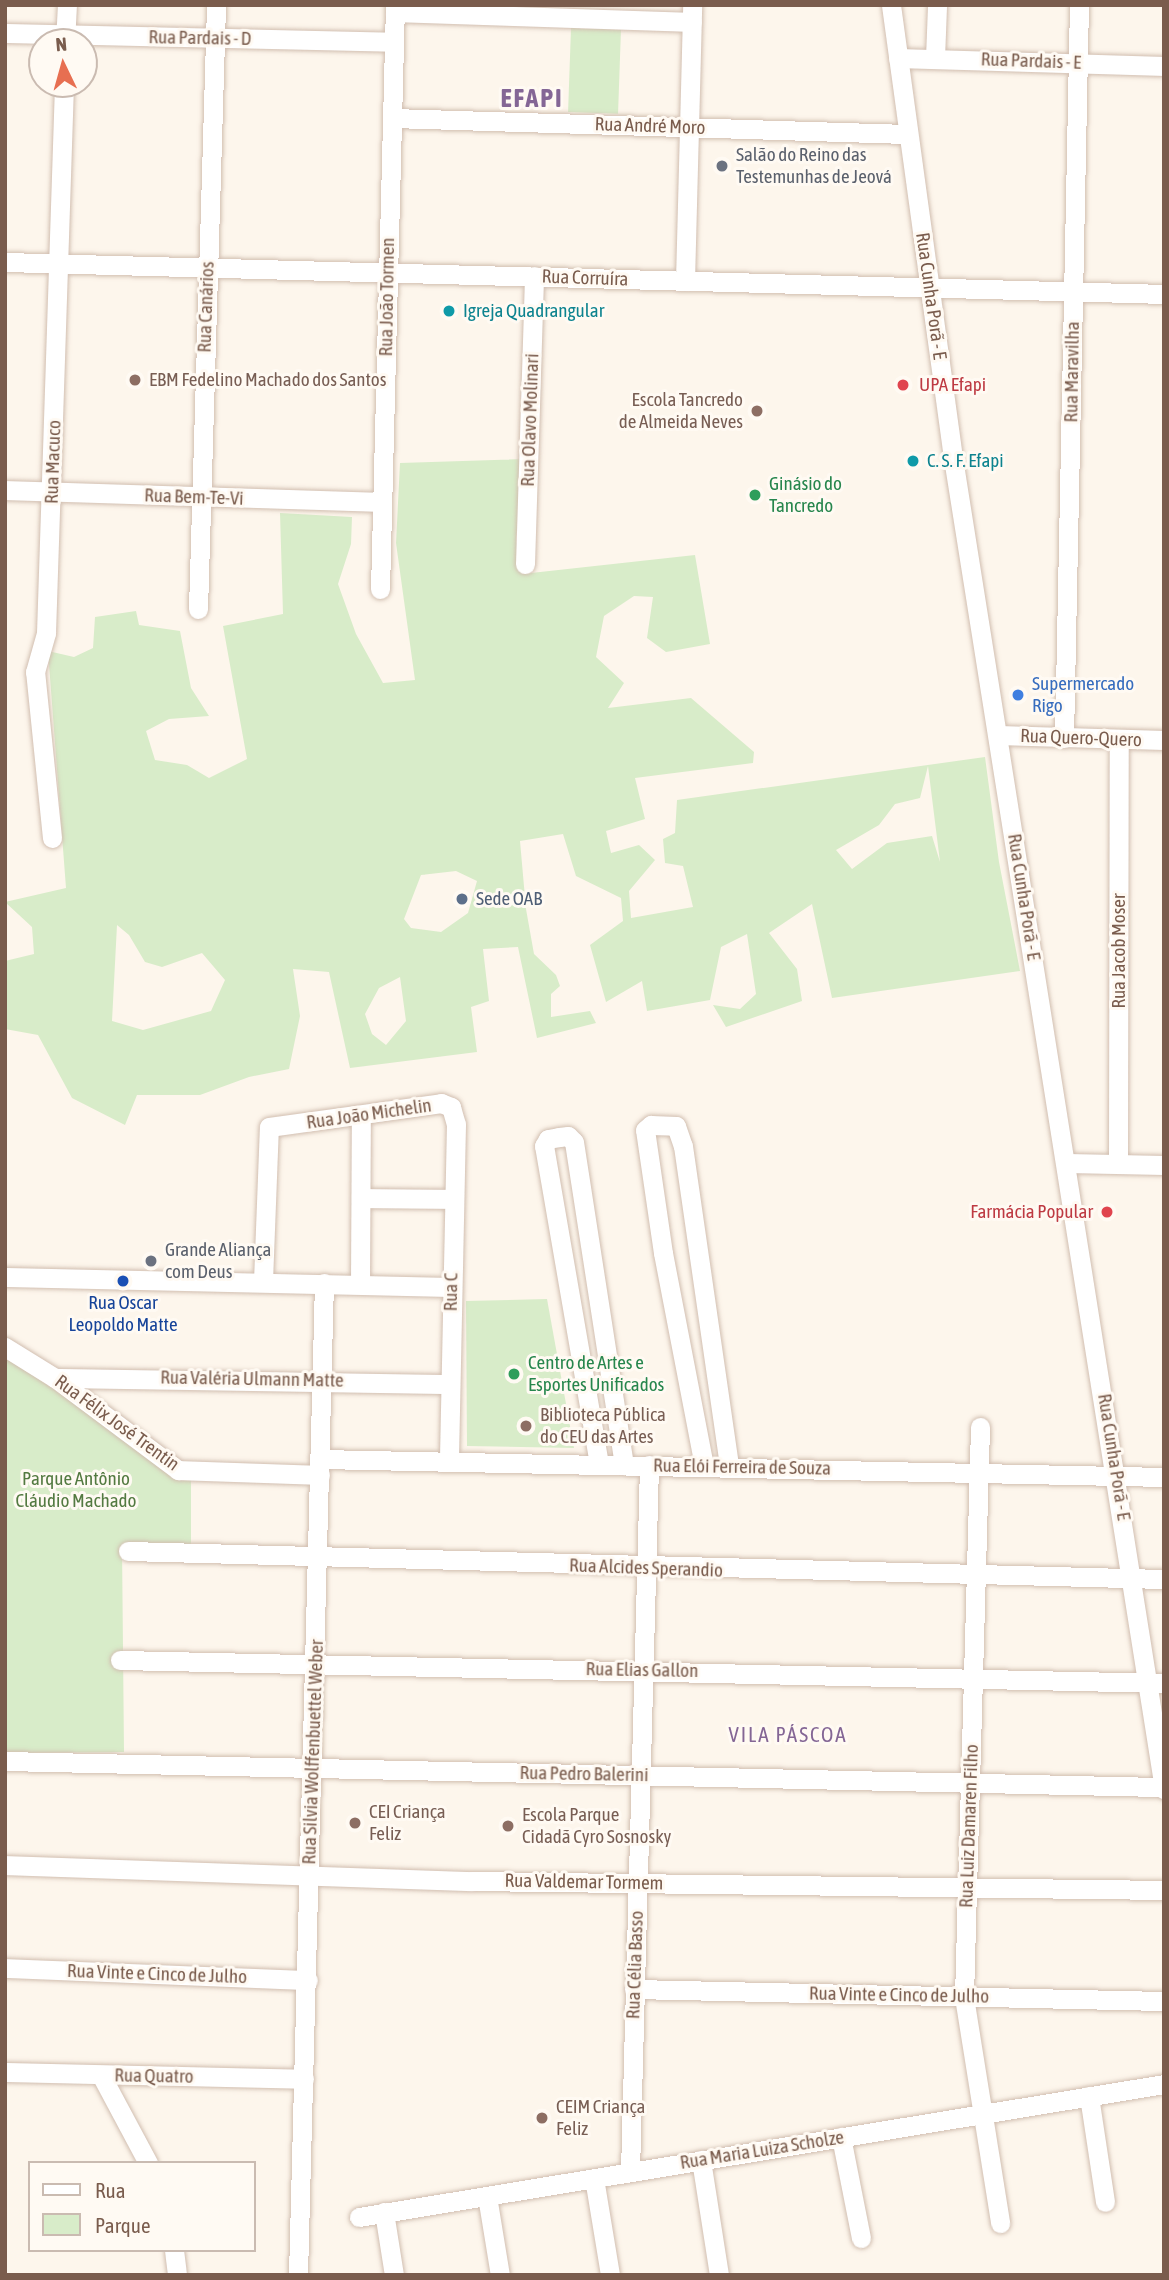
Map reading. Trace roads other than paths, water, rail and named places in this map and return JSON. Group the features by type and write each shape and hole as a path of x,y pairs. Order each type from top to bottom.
{"street":[{"path":"66,28 67,5"},
{"name":"Rua Canários","path":"198,609 216,5"},
{"name":"Rua Cunha Porã - E","path":"891,5 930,289 998,735 1132,1578 1156,1683 1164,1788"},
{"path":"935,58 937,5"},
{"name":"Rua Maravilha","path":"1064,738 1079,5"},
{"path":"395,8 692,14 685,281"},
{"name":"Rua João Tormen","path":"380,589 395,8"},
{"name":"Rua Pardais - D","path":"5,33 28,35"},
{"name":"Rua Pardais - D","path":"98,38 394,43"},
{"name":"Rua Pardais - E","path":"898,58 1164,66"},
{"name":"Rua Macuco","path":"52,838 35,672 46,634 53,492 64,98"},
{"name":"Rua André Moro","path":"392,118 908,134"},
{"name":"Rua Corruíra","path":"5,262 1164,294"},
{"name":"Rua Olavo Molinari","path":"525,564 534,276"},
{"name":"Rua Bem-Te-Vi","path":"5,490 382,502"},
{"name":"Rua Quero-Quero","path":"998,735 1164,740"},
{"name":"Rua Jacob Moser","path":"1118,1164 1119,739"},
{"name":"Rua João Michelin","path":"263,1281 269,1127 441,1103 451,1107 456,1124"},
{"path":"360,1116 360,1284"},
{"name":"Rua C","path":"449,1461 452,1199 456,1124"},
{"path":"704,1466 663,1253 645,1130 651,1125 676,1126 683,1146 729,1466"},
{"path":"599,1464 544,1146 548,1139 568,1136 574,1142 624,1465"},
{"path":"1067,1163 1164,1165"},
{"path":"362,1198 452,1199"},
{"path":"5,1277 452,1287"},
{"name":"Rua Silvia Wolffenbuettel Weber","path":"298,2275 308,1980 324,1283"},
{"name":"Rua Félix José Trentin","path":"5,1347 55,1378 178,1470 320,1467"},
{"name":"Rua Valéria Ulmann Matte","path":"55,1378 322,1379 449,1384"},
{"name":"Rua Luiz Damaren Filho","path":"981,1427 964,1997 980,2114 1000,2223"},
{"name":"Rua Elói Ferreira de Souza","path":"320,1467 449,1461 1164,1477"},
{"name":"Rua Célia Basso","path":"630,2172 649,1465"},
{"name":"Rua Alcides Sperandio","path":"128,1551 646,1568 1164,1579"},
{"name":"Rua Elias Gallon","path":"120,1660 1156,1683"},
{"name":"Rua Pedro Balerini","path":"5,1761 1164,1788"},
{"name":"Rua Valdemar Tormem","path":"5,1865 637,1882 1164,1890"},
{"name":"Rua Vinte e Cinco de Julho","path":"5,1968 308,1980"},
{"name":"Rua Vinte e Cinco de Julho","path":"634,1989 1164,2001"},
{"name":"Rua Quatro","path":"5,2072 303,2079"},
{"path":"100,2075 147,2161"},
{"name":"Rua Maria Luiza Scholze","path":"359,2217 1164,2084"},
{"path":"1090,2096 1105,2202"},
{"path":"841,2137 861,2238"},
{"path":"701,2160 719,2275"},
{"path":"594,2178 610,2275"},
{"path":"487,2196 500,2275"},
{"path":"384,2212 394,2275"},
{"path":"174,2252 177,2275"}],"place":[{"name":"Salão do Reino das Testemunhas de Jeová","path":"722,166"},
{"name":"Igreja Quadrangular","path":"449,311"},
{"name":"EBM Fedelino Machado dos Santos","path":"135,380"},
{"name":"UPA Efapi","path":"903,385"},
{"name":"Escola Tancredo de Almeida Neves","path":"757,411"},
{"name":"C. S. F. Efapi","path":"913,461"},
{"name":"Ginásio do Tancredo","path":"755,495"},
{"name":"Supermercado Rigo","path":"1018,695"},
{"name":"Sede OAB","path":"462,899"},
{"name":"Farmácia Popular","path":"1107,1212"},
{"name":"Grande Aliança com Deus","path":"151,1261"},
{"name":"Rua Oscar Leopoldo Matte","path":"123,1281"},
{"name":"Centro de Artes e Esportes Unificados","path":"514,1374"},
{"name":"Biblioteca Pública do CEU das Artes","path":"526,1426"},
{"name":"CEI Criança Feliz","path":"355,1823"},
{"name":"Escola Parque Cidadã Cyro Sosnosky","path":"508,1826"},
{"name":"CEIM Criança Feliz","path":"542,2118"}],"district":[{"name":"EFAPI","path":"532,99"},
{"name":"VILA PÁSCOA","path":"788,1734"}],"park label":[{"name":"Parque Antônio Cláudio Machado","path":"76,1490"}]}
